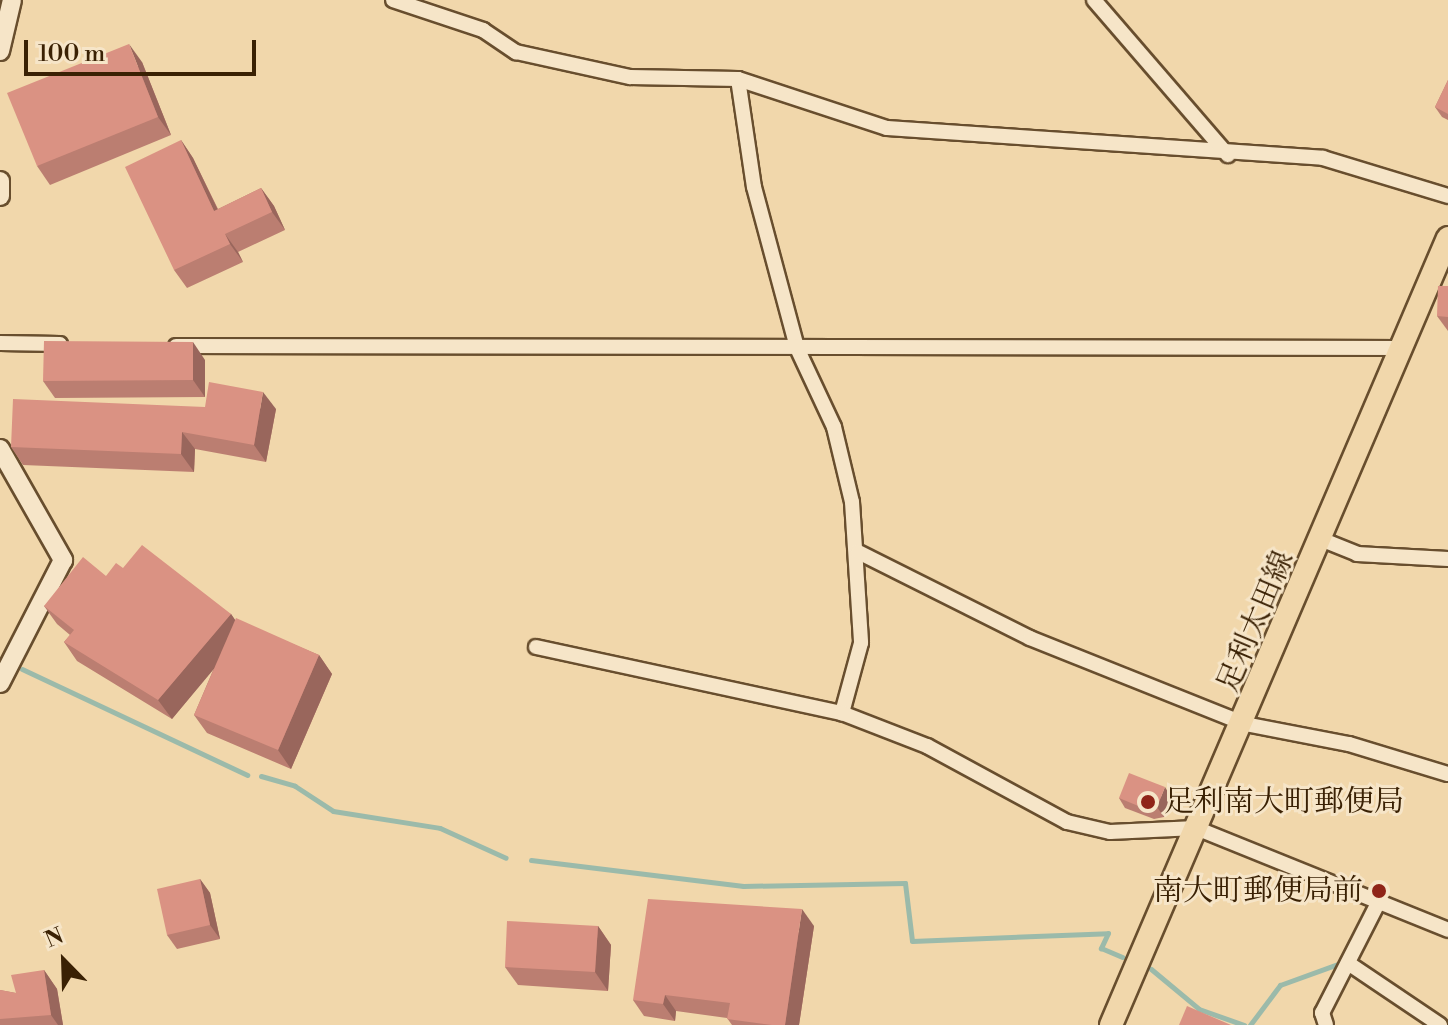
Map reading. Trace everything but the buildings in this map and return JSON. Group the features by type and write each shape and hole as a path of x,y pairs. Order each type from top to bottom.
{"main road":[{"name":"足利太田線","path":"1111,1025 1196,828 1245,724 1448,238"}],"street":[{"path":"0,51 12,0"},
{"path":"393,0 483,30 516,52 630,77 738,79 887,128 1087,137 1228,155 1323,158 1448,196"},
{"path":"1094,0 1228,155"},
{"path":"738,79 754,187 797,348 834,427 858,552 861,643 842,713"},
{"path":"0,181 0,196"},
{"path":"0,343 77,344"},
{"path":"155,346 1404,348"},
{"path":"0,449 63,560 0,683"},
{"path":"1323,540 1357,554 1448,559"},
{"path":"858,552 1030,638 1245,724 1349,744 1448,774"},
{"path":"536,647 842,713 927,746 1067,822 1110,832 1196,828 1448,930"},
{"path":"1326,1025 1322,1013 1379,901"},
{"path":"1348,963 1440,1025"}],"waterway":[{"path":"22,669 247,775"},
{"path":"261,776 295,786 333,811 440,828 506,858"},
{"path":"531,860 743,886 905,883 912,941 1108,933 1101,948 1122,957"},
{"path":"1250,1025 1280,985 1338,964"},
{"path":"1151,969 1199,1009 1244,1025"}],"place":[{"name":"足利南大町郵便局","path":"1148,802"},
{"name":"南大町郵便局前","path":"1379,891"}]}
